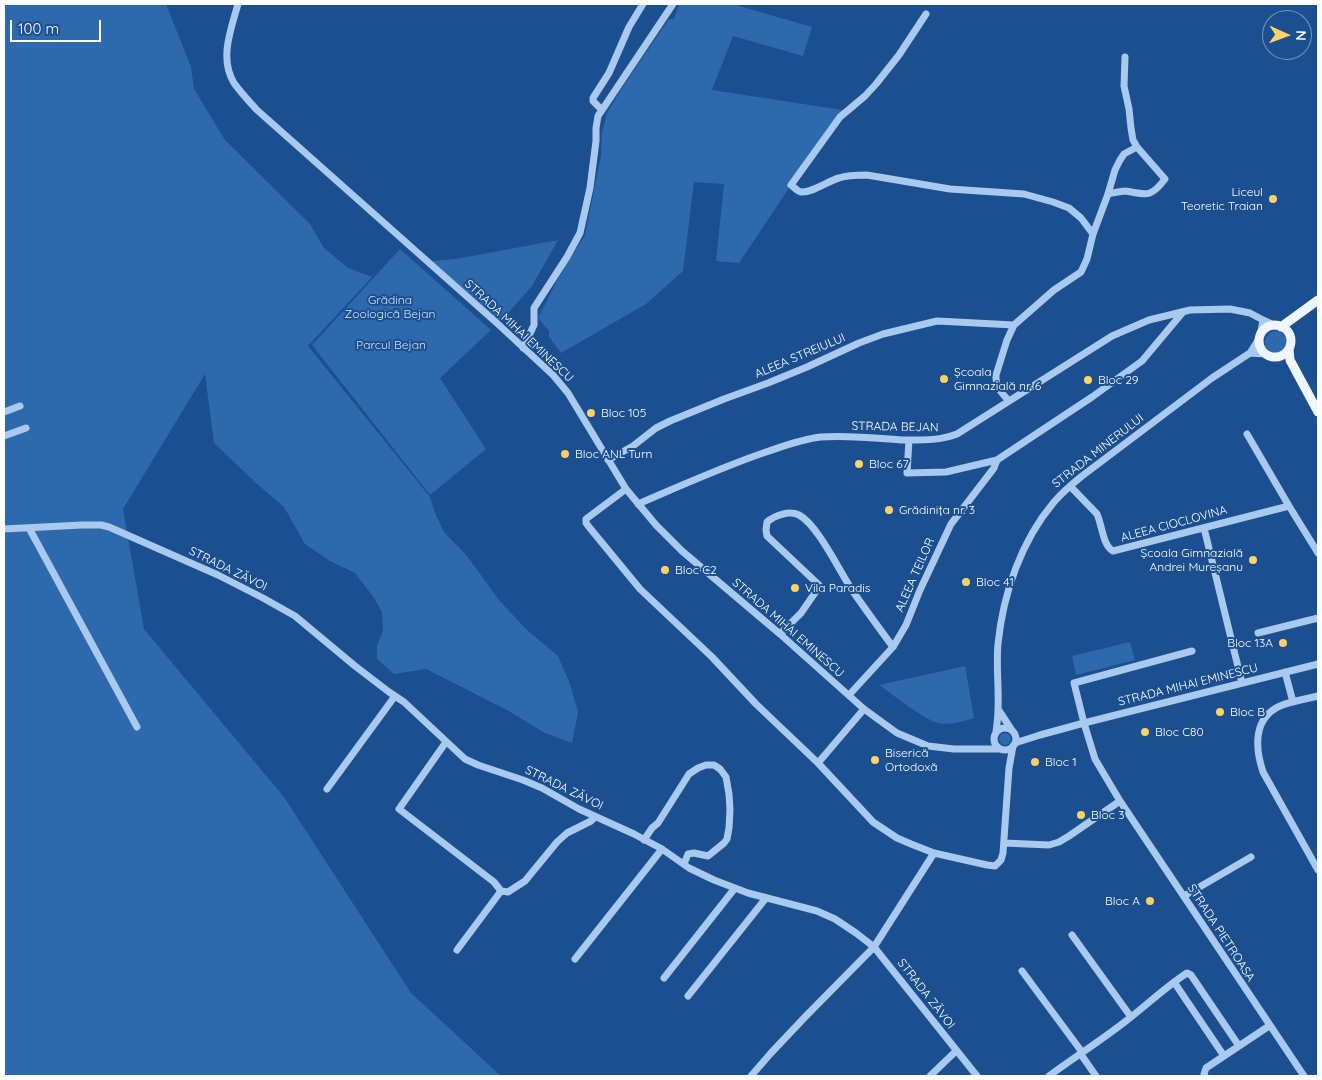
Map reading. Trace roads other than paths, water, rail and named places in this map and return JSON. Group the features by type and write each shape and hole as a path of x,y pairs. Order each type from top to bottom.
{"main road":[{"path":"1290,360 1271,357 1266,354 1260,345 1260,336 1263,331 1297,316 1318,300"},
{"path":"1290,337 1297,316"},
{"path":"1277,357 1285,354 1291,343 1286,330 1278,326"},
{"path":"1289,349 1290,360 1318,412"}],"street":[{"name":"STRADA MIHAI EMINESCU","path":"238,4 228,39 228,68 234,82 245,97 257,110 553,375 568,393 626,489 656,525 682,551 888,728 915,742 928,746 1001,749"},
{"path":"602,110 593,101 593,98 609,74 629,27 643,4"},
{"path":"523,348 534,326 534,308 580,233 590,188 598,116 673,4"},
{"path":"926,14 899,55 876,84 840,117 791,184 798,191 802,192 838,178 854,175 950,189 1024,194 1069,208 1081,218 1093,234"},
{"path":"1108,194 1123,191 1142,194 1151,193 1158,189 1165,179 1133,140 1124,86 1125,57"},
{"path":"1009,402 998,388 996,381 998,367 1014,326 1054,290 1081,272 1087,259 1093,234 1115,170 1124,154 1137,147"},
{"name":"STRADA BEJAN","path":"638,504 751,457 808,439 835,437 937,440 947,438 957,434 1009,402 1112,336 1149,320 1183,312 1230,309 1250,313 1278,326"},
{"name":"ALEEA TEILOR","path":"909,440 908,473 946,472 997,460 1092,397 1142,360 1183,312"},
{"path":"1263,320 1260,336 1250,353 1266,354"},
{"name":"ALEEA STREIULUI","path":"608,460 633,446 656,428 670,421 799,370 883,334 937,321 1014,326"},
{"name":"STRADA MINERULUI","path":"1009,768 1001,749 995,744 994,738 998,709 998,644 1001,619 1013,575 1024,550 1045,514 1070,486 1212,378 1250,353"},
{"path":"4,412 20,406"},
{"path":"4,436 26,428"},
{"path":"1247,434 1288,506 1318,553"},
{"name":"ALEEA TEILOR","path":"849,695 893,646 906,625 951,524 994,468 997,460"},
{"name":"ALEEA CIOCLOVINA","path":"1070,486 1096,514 1108,547 1113,551 1288,506"},
{"path":"626,489 586,519 589,527 640,589 712,656 756,704 818,764 873,822 898,838 934,853 987,865 995,866 1001,860 1004,843 1009,768 1016,737 998,709"},
{"path":"780,634 801,613 819,587 767,536 767,522 778,516 793,513 804,519 816,532 852,590 893,646"},
{"name":"STRADA ZĂVOI","path":"4,529 82,525 109,527 218,575 263,598 295,616 355,666 417,713 465,759 523,780 644,840 714,880 766,898 817,911 856,933 874,947 977,1076"},
{"path":"29,528 137,727"},
{"path":"1204,528 1242,683"},
{"path":"1258,633 1318,618"},
{"name":"STRADA PIETROASA","path":"1192,651 1074,683 1084,723 1095,758 1120,802 1304,1076"},
{"name":"STRADA MIHAI EMINESCU","path":"1014,744 1034,736 1318,664"},
{"path":"1285,672 1293,702"},
{"path":"327,789 395,696"},
{"path":"1318,696 1293,702 1270,712 1258,733 1257,746 1263,772 1318,870"},
{"path":"818,764 864,709"},
{"path":"977,748 1001,728 1012,730"},
{"name":"STRADA MIHAI EMINESCU","path":"1012,730 1034,736"},
{"path":"446,742 399,808 494,882 501,891 508,892 525,881 557,842 595,817"},
{"path":"1001,749 1009,749 1014,744"},
{"path":"644,840 689,774 706,765 717,767 724,774 729,794 730,819 727,839 708,856 694,853 688,854 684,864"},
{"path":"1004,843 1050,845 1059,842 1120,802"},
{"path":"575,959 662,850"},
{"path":"751,1076 805,1017 874,947 934,853"},
{"path":"1184,896 1251,857"},
{"path":"664,978 735,888"},
{"path":"457,950 501,891"},
{"path":"688,996 766,898"},
{"path":"1072,936 1132,1017"},
{"path":"1022,971 1081,1052 1096,1076"},
{"path":"1049,1076 1132,1017 1186,974 1191,976 1239,1046"},
{"path":"1174,982 1224,1056"},
{"path":"1205,1076 1206,1068 1269,1026"},
{"path":"930,1076 956,1051"}],"place":[{"name":"Liceul Teoretic Traian","path":"1273,199"},
{"name":"Școala Gimnazială nr. 6","path":"944,379"},
{"name":"Bloc 29","path":"1088,380"},
{"name":"Bloc 105","path":"591,413"},
{"name":"Bloc ANL Turn","path":"565,454"},
{"name":"Bloc 67","path":"859,464"},
{"name":"Grădinița nr. 3","path":"889,510"},
{"name":"Școala Gimnazială Andrei Mureșanu","path":"1253,560"},
{"name":"Bloc C2","path":"665,570"},
{"name":"Bloc 41","path":"966,582"},
{"name":"Vila Paradis","path":"795,588"},
{"name":"Bloc 13A","path":"1283,643"},
{"name":"Bloc B","path":"1220,712"},
{"name":"Bloc C80","path":"1145,732"},
{"name":"Biserică Ortodoxă","path":"875,760"},
{"name":"Bloc 1","path":"1035,762"},
{"name":"Bloc 3","path":"1081,815"},
{"name":"Bloc A","path":"1150,901"}],"park label":[{"name":"Grădina Zoologică Bejan","path":"390,307"},
{"name":"Parcul Bejan","path":"391,345"}]}
